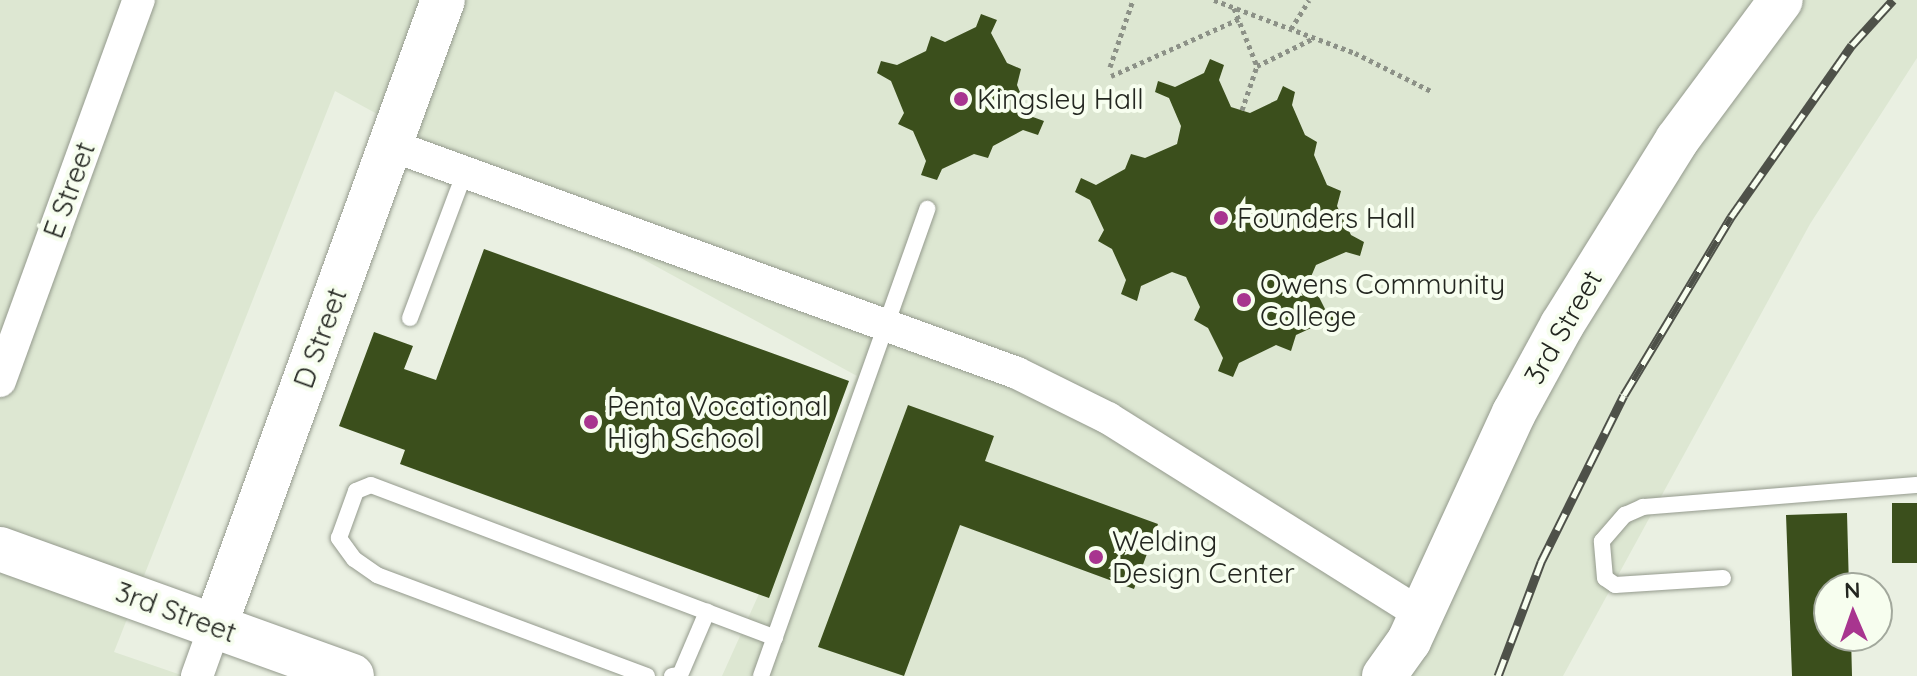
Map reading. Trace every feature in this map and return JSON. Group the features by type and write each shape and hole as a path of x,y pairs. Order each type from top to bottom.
{"street":[{"name":"E Street","path":"0,381 139,0"},
{"name":"D Street","path":"197,676 443,0"},
{"name":"3rd Street","path":"1384,676 1422,615 1514,413 1562,325 1677,140 1781,0"},
{"path":"390,145 1017,373 1108,418 1422,615"},
{"name":"3rd Street","path":"0,549 352,676"}],"lane":[{"path":"410,318 465,172"},
{"path":"761,676 889,326 927,209"},
{"path":"647,676 377,575 354,559 339,538 356,491 371,485 775,638"},
{"path":"1723,578 1615,585 1605,578 1602,541 1625,515 1643,507 1917,485"},
{"path":"672,676 680,675 707,612"}],"path":[{"path":"1110,67 1133,0"},
{"path":"1214,0 1314,37 1431,91"},
{"path":"1291,29 1309,0"},
{"path":"1234,8 1257,66 1242,110"},
{"path":"1111,76 1239,19"},
{"path":"1257,66 1314,37"}],"shaded area":[{"name":"Owens Community College","path":"0,0 1917,0 1917,58 1810,224 1563,676 722,676 857,376 335,91 114,652 184,676 0,676"}],"building":[{"name":"Kingsley Hall","path":"981,14 997,20 991,33 1007,63 1021,69 1017,85 1030,116 1044,121 1038,135 1023,130 993,146 988,158 974,154 942,169 937,180 921,175 926,161 913,131 898,124 904,113 891,81 877,73 881,61 897,65 926,51 931,36 945,42 976,27"},
{"name":"Founders Hall","path":"1210,59 1224,65 1219,80 1231,107 1250,113 1277,100 1283,86 1295,92 1292,105 1305,135 1317,142 1314,155 1327,185 1341,191 1337,206 1351,235 1364,242 1360,256 1346,252 1316,265 1310,279 1325,309 1341,314 1334,328 1320,324 1296,335 1291,351 1276,345 1239,363 1233,377 1218,371 1223,358 1208,328 1194,320 1200,307 1186,277 1172,272 1141,286 1137,301 1121,294 1126,280 1112,249 1098,241 1104,230 1090,200 1075,192 1081,178 1096,185 1125,169 1131,154 1145,158 1177,144 1181,126 1169,98 1155,92 1158,81 1175,87 1204,73"},
{"path":"484,249 849,381 769,598 400,464 405,450 339,426 374,332 413,346 404,369 436,380"},
{"name":"Welding Design Center","path":"908,405 994,436 985,461 1158,524 1134,589 960,525 904,676 818,647"},
{"path":"1892,503 1917,503 1917,563 1892,563"},
{"path":"1847,513 1849,572 1813,572 1813,652 1851,652 1852,676 1792,676 1786,515"}],"railway":[{"path":"1498,676 1541,562 1624,395 1731,217 1852,45 1893,0"}],"place":[{"name":"Kingsley Hall","path":"961,99"},
{"name":"Founders Hall","path":"1221,218"},
{"name":"Owens Community College","path":"1244,300"},
{"name":"Penta Vocational High School","path":"591,422"},
{"name":"Welding Design Center","path":"1096,557"}]}
